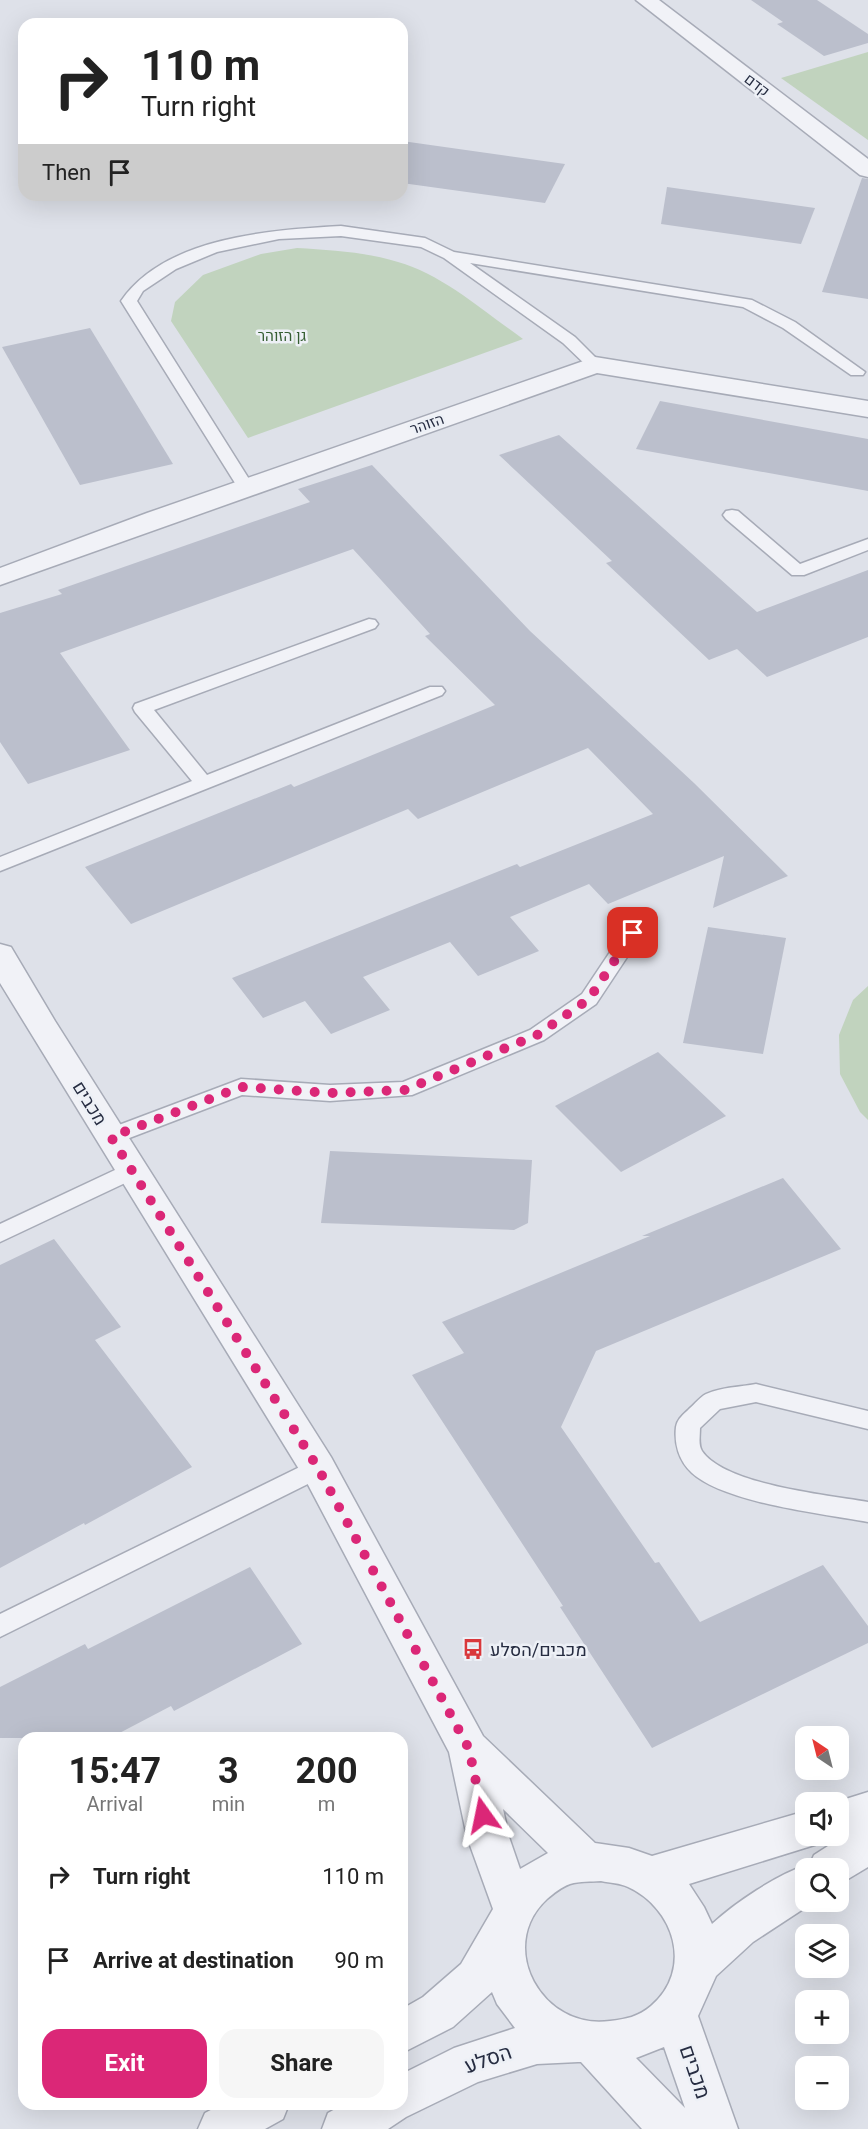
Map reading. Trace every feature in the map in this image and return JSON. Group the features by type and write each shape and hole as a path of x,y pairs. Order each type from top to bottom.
{"street":[{"name":"קדם","path":"646,0 868,170"},
{"name":"הזוהר","path":"0,577 246,487 595,365 868,409"},
{"name":"מכבים","path":"0,954 111,1137 318,1468 469,1749 488,1837 509,1917"},
{"name":"מכבים","path":"469,1749 588,1863"},
{"path":"849,1817 868,1811"},
{"path":"648,1877 795,1833"},
{"path":"846,1858 868,1844"},
{"path":"408,2029 438,2012 476,1978 509,1917 521,1896 546,1874 567,1866 602,1862 636,1870 665,1888 686,1914 696,1943 697,1965 691,1988 675,2014 650,2033 612,2044 587,2043 548,2030 523,2008 510,1989 502,1958 509,1917"},
{"path":"697,1965 738,1928 795,1891"},
{"name":"מכבים","path":"675,2014 715,2129"},
{"name":"הסלע","path":"408,2094 470,2063 537,2043 587,2043"},
{"path":"587,2043 675,2129"},
{"path":"221,2129 256,2110"},
{"path":"344,2129 378,2110"}],"lane":[{"path":"246,487 129,301 138,288 171,266 213,248 279,234 341,231 425,243 449,255 569,340 595,365"},
{"path":"449,255 747,303 789,325 857,372"},
{"path":"732,515 798,571 868,544"},
{"path":"204,783 142,708 369,624"},
{"path":"0,864 436,691"},
{"path":"111,1137 241,1087 330,1093 405,1090 537,1035 589,999 633,933"},
{"path":"0,1234 132,1170"},
{"path":"868,1420 756,1393 713,1401 688,1425 690,1452 706,1472 738,1486 868,1512"},
{"path":"0,1626 318,1468"}],"green space":[{"path":"868,52 868,140 781,78"},
{"name":"גן הזוהר","path":"297,248 361,254 414,268 431,275 463,295 523,339 248,438 171,321 175,302 203,275 261,254"},
{"path":"868,986 868,1120 860,1112 840,1074 839,1035 853,1000"}],"building":[{"path":"751,0 817,0 868,34 868,43 824,56 777,24 783,22"},
{"path":"408,142 565,164 545,203 408,184"},
{"path":"862,178 868,179 868,299 822,292"},
{"path":"667,187 815,208 801,244 661,224"},
{"path":"90,328 173,464 80,485 2,347"},
{"path":"660,401 868,439 868,491 636,449"},
{"path":"559,435 757,612 868,570 868,637 767,677 737,649 709,660 606,563 612,561 499,455"},
{"path":"372,465 530,631 694,783 788,876 713,908 724,856 608,904 589,884 510,917 539,951 478,976 450,942 363,977 390,1010 331,1034 305,1001 263,1018 232,978 517,864 520,867 653,814 588,748 418,819 408,809 131,924 85,867 291,784 294,787 495,705 425,636 430,634 353,549 60,653 130,750 28,784 0,742 0,613 62,594 58,590 310,502 298,489"},
{"path":"708,927 786,938 763,1054 683,1043"},
{"path":"658,1052 726,1116 621,1172 555,1106"},
{"path":"330,1151 532,1160 528,1223 514,1230 321,1223"},
{"path":"783,1178 841,1249 596,1351 561,1427 655,1563 659,1562 700,1622 823,1565 868,1626 868,1643 652,1748 560,1607 563,1606 412,1375 464,1353 442,1322"},
{"path":"54,1239 121,1327 95,1340 192,1467 0,1568 0,1265"},
{"path":"250,1567 302,1644 174,1711 171,1706 121,1732 18,1732 18,1738 0,1738 0,1687 85,1644 88,1649"}],"place":[{"name":"מכבים/הסלע","path":"473,1649"}],"route":[{"path":"483,1815 469,1749 318,1468 111,1137 241,1087 330,1093 405,1090 537,1035 589,999 633,933"}]}
